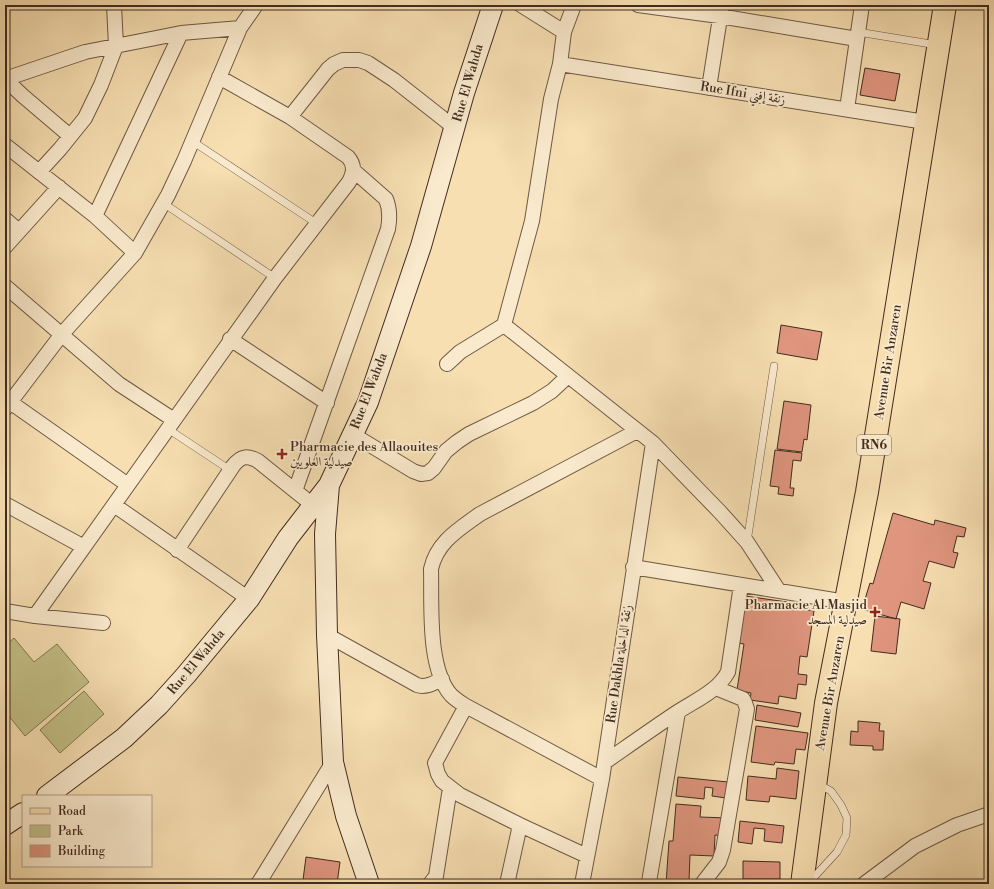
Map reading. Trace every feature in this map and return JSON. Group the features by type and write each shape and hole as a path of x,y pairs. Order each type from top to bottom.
{"main road":[{"name":"Avenue Bir Anzaren","path":"802,883 826,703 867,492 925,122 945,5"}],"street":[{"path":"39,172 85,118 101,85 116,46 114,5"},
{"path":"128,485 8,406 62,334 135,253 163,203 184,161 240,28 256,5"},
{"name":"Rue El Wahda","path":"48,795 124,738 186,675 248,599 288,538 329,485 368,402 421,246 466,86 493,5"},
{"path":"521,5 564,32"},
{"path":"447,364 460,352 504,325 532,221 551,99 560,64 564,32 574,5"},
{"path":"638,5 721,11 857,36"},
{"path":"847,109 862,5"},
{"path":"708,88 721,11"},
{"path":"70,136 28,101 5,79 85,52 180,33 240,28"},
{"path":"95,216 180,33"},
{"path":"290,117 328,69 334,64 343,60 359,60 368,63 388,76 455,128"},
{"name":"Rue Ifni زنقة إفني","path":"560,64 925,122"},
{"path":"34,616 275,278 349,182 353,170 353,164 348,157 290,117 219,76"},
{"path":"5,145 95,216 135,253"},
{"path":"295,491 388,229 390,216 389,205 386,198 353,170"},
{"path":"5,247 59,188"},
{"path":"5,219 19,231"},
{"path":"5,286 119,384 171,424"},
{"path":"504,325 653,443 747,542 779,591"},
{"path":"230,340 327,403"},
{"path":"352,434 413,471 421,474 428,473 434,468 446,451 469,434 533,403 552,391 568,376"},
{"path":"602,779 466,706 451,695 442,679 434,648 431,569 433,560 440,547 457,531 480,514 637,431"},
{"name":"Rue Dakhla زنقة الداخلة","path":"582,884 605,762 633,567 653,443"},
{"path":"177,550 230,470 240,459 249,456 258,461 314,506"},
{"path":"329,485 325,534 327,635 333,762 346,816 369,884"},
{"path":"5,504 84,547"},
{"path":"114,505 248,599"},
{"path":"633,567 846,602"},
{"path":"605,762 716,688 723,681 728,672 741,585"},
{"path":"5,612 103,623"},
{"path":"327,635 417,685 429,685 442,679"},
{"path":"702,884 719,862 723,850 746,709 745,703 742,699 716,688"},
{"path":"466,706 435,763 442,781 460,795 520,826 587,856"},
{"path":"649,882 678,712"},
{"path":"258,884 333,762"},
{"path":"430,884 436,876 450,788"},
{"path":"5,825 22,814"},
{"path":"864,884 915,846 957,825 989,814"},
{"path":"507,884 520,826"}],"lane":[{"path":"857,36 938,45"},
{"path":"192,141 316,223"},
{"path":"163,203 275,278"},
{"path":"747,542 774,366"},
{"path":"171,424 230,470"},
{"path":"802,883 815,876 837,852 846,835 847,818 841,805 831,791 816,783"}],"green space":[{"path":"14,638 34,662 57,644 89,682 25,736 5,711 5,646"},
{"path":"84,691 104,714 60,753 40,730"}],"building":[{"path":"865,68 900,74 895,101 860,95"},
{"path":"781,325 822,332 817,360 777,353"},
{"path":"784,401 811,405 807,440 804,439 802,452 777,449"},
{"path":"775,450 802,453 801,461 793,460 790,488 794,488 793,496 778,494 779,487 770,486"},
{"path":"893,513 934,525 935,520 966,528 964,537 957,536 953,552 958,553 954,568 929,561 923,581 931,583 924,609 901,602 896,619 862,609 870,583 873,584"},
{"path":"745,596 787,602 786,606 814,611 807,657 800,656 798,674 807,675 806,685 798,684 796,699 779,696 778,704 750,700 751,693 737,690 744,644 738,643"},
{"path":"875,616 900,619 896,654 871,651"},
{"path":"757,705 801,713 798,727 755,720"},
{"path":"858,721 880,723 879,731 884,731 883,750 873,750 873,746 850,745 851,731 858,732"},
{"path":"756,726 808,733 805,750 796,749 794,764 775,762 774,765 751,762"},
{"path":"777,768 799,771 796,799 770,796 769,802 746,800 748,776 776,779"},
{"path":"678,777 728,782 726,798 712,796 713,788 705,787 704,799 676,796"},
{"path":"676,804 701,806 700,817 727,818 726,836 715,835 714,856 690,855 689,881 688,880 687,884 666,884 669,841 673,841"},
{"path":"740,821 784,826 782,843 764,841 765,829 754,828 752,844 738,842"},
{"path":"306,857 340,862 337,884 303,880"},
{"path":"743,861 780,862 780,879 743,879"}],"place":[{"name":"Pharmacie des Allaouites صيدلية العلويين","path":"282,454"},
{"name":"Pharmacie Al Masjid صيدلية المسجد","path":"875,612"}]}
